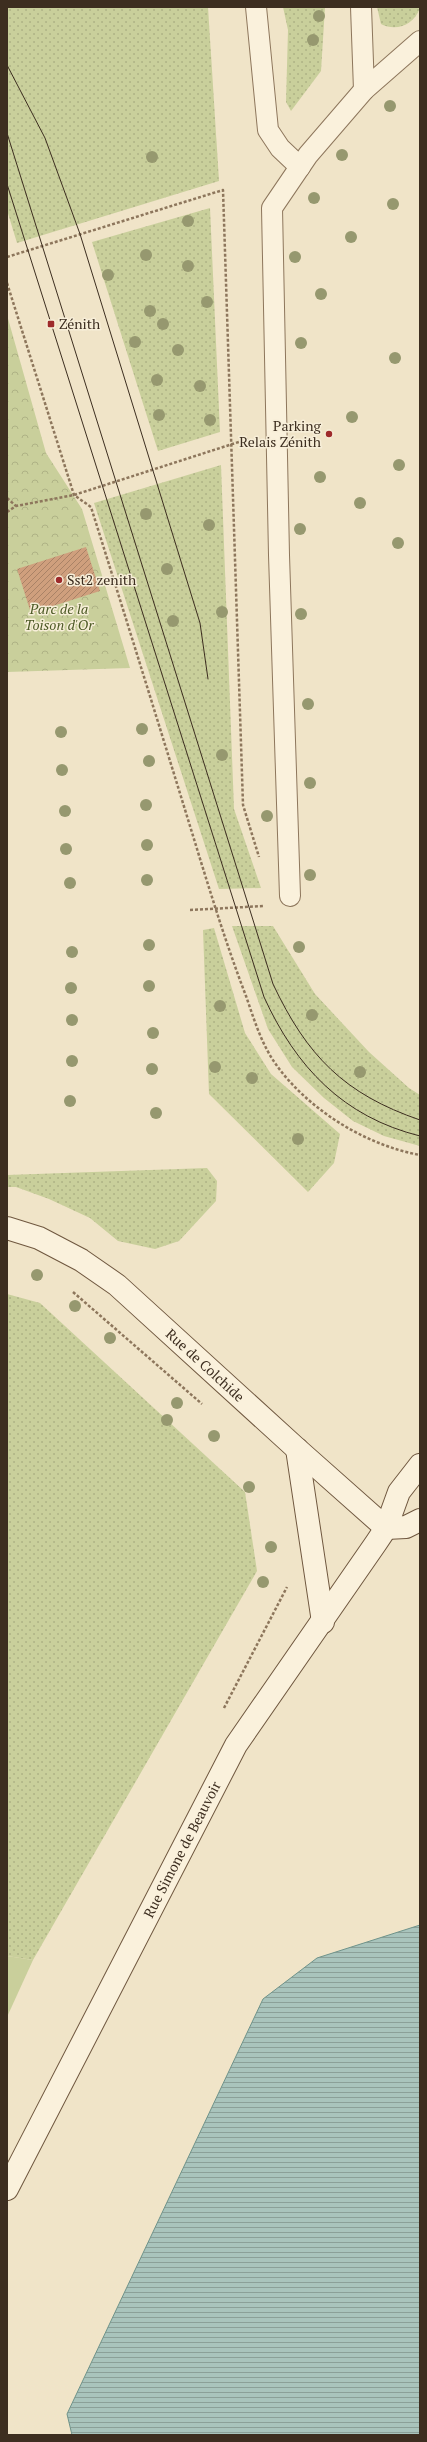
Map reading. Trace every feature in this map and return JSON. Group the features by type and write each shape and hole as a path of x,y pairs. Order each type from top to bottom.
{"street":[{"name":"Rue de Colchide","path":"7,1228 39,1238 53,1245 81,1260 117,1285 386,1528"},
{"path":"297,1449 323,1622"},
{"name":"Rue Simone de Beauvoir","path":"7,2189 236,1745 323,1622 386,1528 399,1492 420,1465"},
{"path":"386,1528 406,1527 420,1520"}],"lane":[{"path":"256,7 268,130 280,148 300,166"},
{"path":"361,7 364,90"},
{"path":"290,896 272,208 300,166 364,90 420,40"}],"path":[{"path":"7,256 223,190 230,445 243,805 262,865"},
{"path":"7,283 74,495 91,507 216,908 261,1039 275,1063 292,1083 326,1114 357,1134 401,1152 420,1155"},
{"path":"7,512 16,506 74,495 277,429"},
{"path":"7,498 16,506"},
{"path":"190,910 266,906 290,896"},
{"path":"70,1290 205,1407"},
{"path":"220,1715 290,1581"}],"green space":[{"path":"7,7 208,7 219,181 17,243 7,210"},
{"path":"283,7 325,7 321,71 291,111 286,102 288,30"},
{"path":"377,7 420,8 409,23 398,27 393,27 381,24"},
{"path":"210,208 220,432 158,451 92,242"},
{"name":"Parc de la Toison d'Or","path":"7,315 46,453 82,509 130,668 7,672"},
{"path":"221,465 234,809 261,888 219,889 94,503"},
{"path":"232,926 273,926 315,994 369,1052 409,1088 420,1095 420,1146 384,1136 353,1121 324,1098 292,1067 268,1029"},
{"path":"214,928 245,1033 271,1074 340,1134 334,1163 308,1192 209,1094 203,930"},
{"path":"207,1168 217,1181 216,1201 179,1241 155,1249 118,1241 90,1218 49,1199 16,1187 7,1187 7,1175"},
{"path":"7,1294 40,1303 245,1492 257,1571 33,1960 7,1956"},
{"path":"7,1956 33,1960 7,2017"}],"water":[{"path":"420,1925 420,2435 72,2435 67,2414 263,1999 317,1958"}],"building":[{"name":"Sst2 zenith","path":"86,547 100,591 31,613 17,569"}],"tram line":[{"path":"7,65 45,138 80,234 200,623 208,679"},
{"path":"7,133 273,984 300,1032 314,1052 331,1069 349,1085 370,1098 393,1110 420,1120"},
{"path":"7,184 264,997 291,1046 307,1067 325,1086 345,1102 368,1116 393,1127 420,1136"}],"place":[{"name":"Zénith","path":"51,324"},
{"name":"Parking Relais Zénith","path":"329,434"},
{"name":"Sst2 zenith","path":"59,580"}]}
